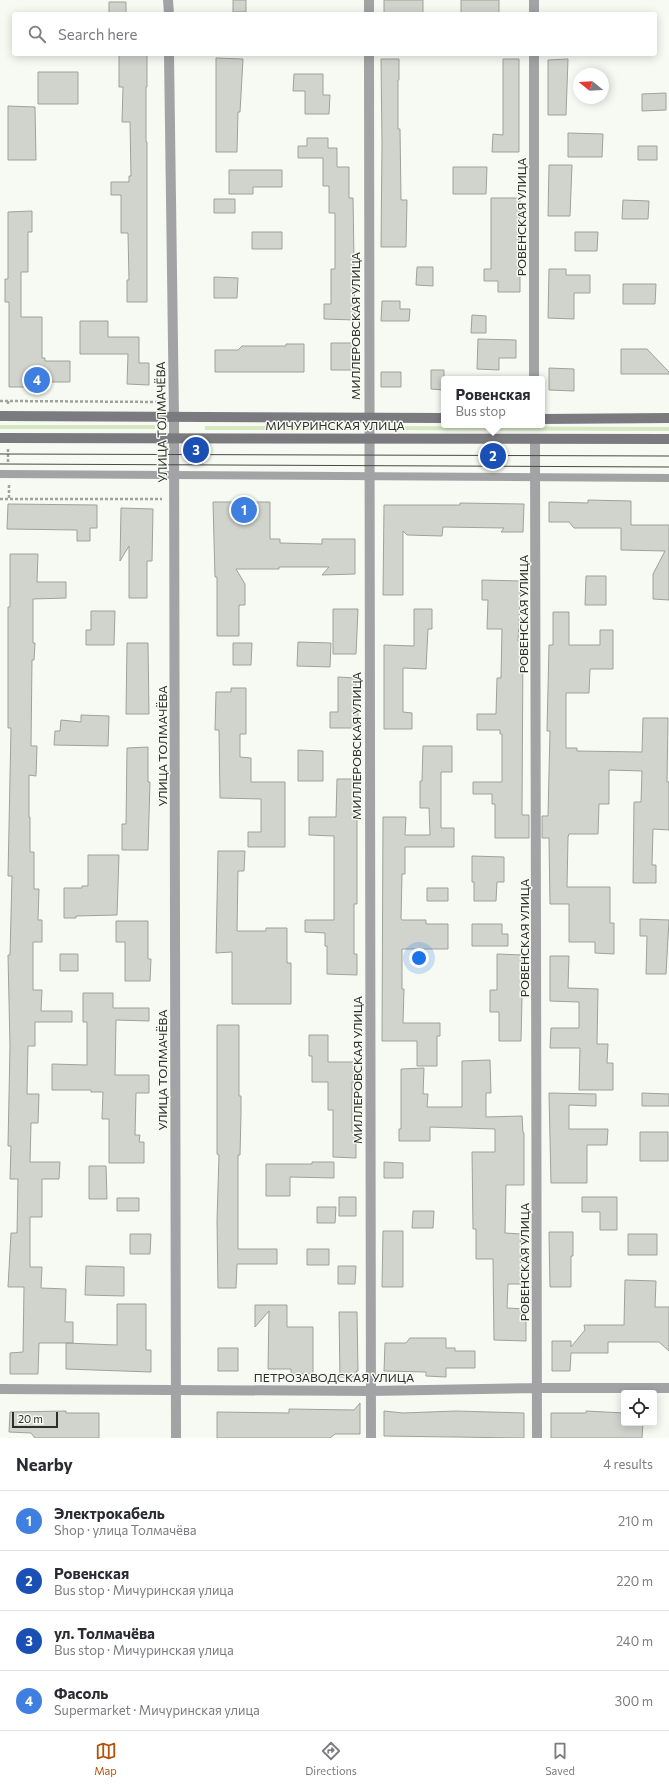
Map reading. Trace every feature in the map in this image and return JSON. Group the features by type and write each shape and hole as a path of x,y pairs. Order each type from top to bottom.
{"main road":[{"name":"МИЧУРИНСКАЯ УЛИЦА","path":"0,416 441,418"},
{"path":"545,418 669,418"},
{"name":"МИЧУРИНСКАЯ УЛИЦА","path":"0,438 669,439"}],"street":[{"path":"168,0 169,12"},
{"path":"369,0 369,12"},
{"path":"534,0 534,12"},
{"name":"УЛИЦА ТОЛМАЧЁВА","path":"169,56 174,417 176,1438"},
{"name":"МИЛЛЕРОВСКАЯ УЛИЦА","path":"369,56 368,477 371,1438"},
{"name":"РОВЕНСКАЯ УЛИЦА","path":"534,56 534,376"},
{"name":"РОВЕНСКАЯ УЛИЦА","path":"535,439 537,1438"},
{"name":"ПЕТРОЗАВОДСКАЯ УЛИЦА","path":"0,1390 370,1391 538,1388 669,1388"}],"lane":[{"path":"0,474 669,478"}],"path":[{"path":"0,401 8,401"},
{"path":"0,499 9,499"}],"green space":[{"path":"0,425 155,425 155,429 0,429"},
{"path":"205,426 355,426 355,430 205,430"},
{"path":"380,426 441,426 441,428 669,427 669,431 380,430"}],"building":[{"path":"233,0 246,0 246,12 233,12"},
{"path":"384,0 423,0 423,12 384,12"},
{"path":"461,0 499,0 499,12 461,12"},
{"path":"109,2 126,2 126,12 109,12"},
{"path":"119,56 147,56 147,302 127,302 127,280 129,280 128,233 121,233 121,195 111,195 111,182 129,182 129,176 131,176 130,122 122,122 123,87 119,87"},
{"path":"216,58 243,59 240,112 238,112 237,152 216,152"},
{"path":"381,59 399,59 398,129 400,129 401,200 407,200 406,247 381,247"},
{"path":"503,59 519,59 519,152 492,152 493,134 503,135"},
{"path":"568,59 566,115 548,115 548,60"},
{"path":"38,72 78,72 78,104 38,104"},
{"path":"294,74 323,74 323,95 330,95 329,114 305,114 305,91 293,91"},
{"path":"666,93 666,110 642,111 642,94"},
{"path":"8,106 35,107 36,160 8,160"},
{"path":"568,133 603,134 602,157 568,157"},
{"path":"307,138 328,138 328,148 337,148 337,167 349,167 349,198 353,198 355,320 324,319 324,304 331,304 331,269 335,269 335,213 329,213 329,186 323,186 323,158 298,158 298,146 307,146"},
{"path":"638,146 657,146 657,160 638,160"},
{"path":"549,165 572,165 570,216 548,216"},
{"path":"453,167 487,167 486,194 453,194"},
{"path":"229,170 282,170 282,187 253,187 253,194 229,194"},
{"path":"491,198 520,198 518,269 520,269 520,292 498,292 498,281 484,281 484,269 491,269"},
{"path":"214,199 235,199 235,213 214,213"},
{"path":"623,200 649,201 648,219 622,219"},
{"path":"32,211 32,232 28,232 28,272 21,272 21,317 42,317 42,358 45,358 45,361 70,361 70,382 45,382 45,387 9,387 9,302 5,302 5,279 8,279 8,212"},
{"path":"252,232 282,232 282,249 252,249"},
{"path":"575,232 598,232 597,251 575,251"},
{"path":"417,267 433,267 433,286 416,285"},
{"path":"549,269 566,269 566,275 590,275 590,293 574,293 574,319 548,318"},
{"path":"214,277 238,278 237,298 214,298"},
{"path":"623,284 656,284 655,304 623,304"},
{"path":"382,301 400,301 400,309 410,309 409,321 381,321"},
{"path":"472,315 486,316 486,333 471,333"},
{"path":"80,321 108,321 108,337 139,337 139,363 149,363 149,385 127,384 128,354 80,354"},
{"path":"478,339 516,340 516,358 499,358 499,370 477,369"},
{"path":"331,343 354,343 354,370 331,370"},
{"path":"286,344 304,344 304,372 215,372 215,350 238,350 242,346 286,346"},
{"path":"621,349 647,349 669,372 669,374 621,374"},
{"path":"549,368 574,369 574,391 549,390"},
{"path":"431,370 444,370 444,376 441,376 441,390 431,389"},
{"path":"381,372 401,372 401,387 381,387"},
{"path":"588,500 631,501 631,525 669,525 669,600 653,599 653,574 665,551 621,550 621,528 574,528 569,522 549,522 549,502 588,503"},
{"path":"213,502 270,502 270,539 280,539 280,543 322,544 322,539 355,539 355,574 322,575 329,567 236,569 245,584 245,605 239,605 239,636 217,636 217,577 215,577"},
{"path":"460,503 524,504 523,532 501,532 504,528 443,527 442,536 407,535 403,531 403,595 383,595 384,505 460,505"},
{"path":"8,504 97,505 97,528 90,528 90,541 77,541 77,530 7,529"},
{"path":"121,508 153,509 152,561 147,561 147,598 129,598 129,546 120,561"},
{"path":"10,554 38,554 37,582 66,582 66,598 33,599 33,643 35,643 34,660 32,660 31,746 37,746 36,776 29,775 29,817 30,852 34,852 34,889 39,889 38,920 42,920 42,942 33,942 33,990 42,990 41,1011 72,1011 72,1022 35,1022 35,1046 28,1046 27,1094 39,1094 38,1123 31,1123 30,1162 60,1162 59,1179 42,1179 42,1217 30,1217 30,1267 42,1267 41,1288 66,1289 65,1322 73,1322 73,1343 39,1343 38,1374 10,1374 10,1353 23,1352 24,1287 8,1287 11,1233 17,1233 18,1179 10,1179 11,1146 8,1146 10,1046 8,955 10,955 12,876 8,876 11,728 8,728 8,607 10,607"},
{"path":"586,576 606,576 606,605 585,605"},
{"path":"482,580 521,581 518,641 523,641 522,815 529,815 529,838 495,838 495,804 492,804 492,794 473,794 473,782 502,782 502,734 500,734 500,730 477,730 477,714 496,714 497,678 501,678 502,629 487,629 488,600 482,600"},
{"path":"333,609 358,609 356,654 333,654"},
{"path":"414,609 432,609 432,629 428,629 426,669 403,668 403,712 412,713 412,729 384,729 384,645 414,646"},
{"path":"91,611 115,611 114,645 86,645 86,630 91,630"},
{"path":"553,612 569,612 569,645 600,645 600,630 613,630 613,669 590,669 589,693 566,693 566,748 577,748 577,751 642,752 643,718 668,718 667,782 669,782 669,830 653,829 652,865 656,865 656,883 633,883 634,802 641,802 642,771 609,770 609,804 599,804 598,834 569,834 568,837 567,887 610,887 610,923 614,923 614,954 595,953 595,942 569,942 569,904 550,904 549,838 542,838 542,816 548,816 550,731 547,731 549,645 553,645"},
{"path":"298,642 331,643 330,667 297,666"},
{"path":"127,643 148,643 149,714 126,714"},
{"path":"233,643 252,643 251,665 233,665"},
{"path":"338,677 356,678 355,712 358,712 358,728 330,728 330,712 338,712"},
{"path":"231,688 246,688 246,734 240,734 240,757 251,758 251,782 285,782 285,847 248,847 248,832 261,832 261,799 220,798 219,730 215,730 216,692 231,692"},
{"path":"81,715 109,716 108,746 54,745 55,731 60,731 61,720 81,722"},
{"path":"423,746 452,746 452,772 441,772 441,828 454,828 454,847 405,847 405,874 402,874 401,919 426,920 426,924 448,924 448,949 402,949 402,989 404,989 403,1023 440,1023 440,1036 437,1036 437,1066 417,1066 417,1041 382,1041 383,817 406,817 405,835 430,835 429,808 420,808 420,781 422,781"},
{"path":"148,747 148,782 150,782 148,850 122,850 122,824 126,824 127,748"},
{"path":"298,750 323,751 323,781 298,781"},
{"path":"337,779 357,779 357,904 354,904 354,954 357,954 357,975 327,974 327,946 325,946 325,933 305,932 305,920 334,920 334,836 309,835 309,817 336,817"},
{"path":"218,851 245,851 244,871 238,871 237,931 266,931 266,928 287,928 287,963 291,963 291,1004 232,1004 232,952 216,953"},
{"path":"88,855 119,855 117,915 76,916 76,918 64,918 64,888 82,888 82,886 88,886"},
{"path":"472,856 504,857 504,882 497,882 496,901 474,901"},
{"path":"427,888 448,888 448,901 427,901"},
{"path":"640,919 669,920 666,974 646,974 647,936 640,936"},
{"path":"116,921 148,921 148,959 151,959 150,981 125,981 125,942 116,942"},
{"path":"472,924 502,924 502,934 508,934 508,946 472,946"},
{"path":"60,954 78,954 78,971 60,971"},
{"path":"497,954 523,955 521,1041 499,1041 499,1012 490,1012 490,990 497,990"},
{"path":"550,956 569,956 568,988 598,989 597,1044 608,1044 607,1063 613,1063 613,1090 579,1090 580,1048 550,1048 551,1028 579,1028 579,1002 550,1001"},
{"path":"83,993 113,993 113,1008 149,1008 149,1021 116,1020 115,1075 149,1075 149,1093 136,1093 135,1135 140,1135 139,1142 144,1142 144,1163 109,1163 109,1119 102,1119 103,1092 91,1092 91,1090 52,1090 52,1064 87,1065 87,1022 83,1022"},
{"path":"217,1025 239,1025 239,1096 241,1096 241,1114 240,1155 238,1155 238,1249 277,1249 277,1264 237,1264 236,1288 218,1288 217,1221 219,1155 217,1154"},
{"path":"309,1035 328,1035 328,1062 356,1062 356,1082 352,1082 352,1132 356,1132 356,1158 333,1157 333,1110 328,1110 328,1082 312,1082 312,1056 309,1056"},
{"path":"490,1060 491,1093 486,1093 486,1117 522,1116 524,1133 524,1185 506,1185 505,1233 521,1234 521,1267 523,1267 523,1284 508,1284 507,1308 526,1309 526,1341 494,1340 493,1259 476,1259 476,1229 473,1229 472,1152 495,1152 495,1129 430,1127 430,1141 399,1141 399,1129 401,1129 401,1069 424,1068 423,1094 428,1094 427,1107 462,1107 462,1061"},
{"path":"549,1093 596,1094 596,1106 569,1105 569,1129 608,1129 607,1145 587,1145 587,1183 551,1183"},
{"path":"642,1093 669,1094 669,1106 642,1106"},
{"path":"640,1132 668,1132 668,1161 640,1161"},
{"path":"312,1162 334,1162 334,1178 290,1177 290,1196 266,1196 266,1164 312,1164"},
{"path":"384,1162 403,1163 403,1178 384,1178"},
{"path":"89,1166 106,1166 107,1199 89,1199"},
{"path":"339,1197 356,1197 356,1216 339,1216"},
{"path":"582,1197 617,1197 617,1230 600,1230 600,1212 582,1212"},
{"path":"117,1198 139,1198 139,1211 117,1211"},
{"path":"317,1207 336,1207 335,1223 317,1223"},
{"path":"413,1211 434,1211 433,1228 412,1228"},
{"path":"383,1231 403,1231 403,1287 382,1287"},
{"path":"549,1232 573,1232 571,1287 550,1287"},
{"path":"130,1234 151,1234 150,1254 130,1254"},
{"path":"628,1234 657,1234 657,1255 628,1255"},
{"path":"307,1249 329,1249 329,1265 307,1265"},
{"path":"86,1266 124,1267 124,1296 85,1295"},
{"path":"338,1266 356,1266 355,1284 338,1284"},
{"path":"625,1280 656,1281 655,1307 669,1307 669,1351 659,1342 608,1342 608,1353 571,1353 570,1371 552,1371 552,1341 571,1341 571,1347 585,1330 584,1325 624,1325"},
{"path":"117,1304 146,1304 146,1350 151,1350 151,1372 66,1369 66,1343 117,1345"},
{"path":"255,1305 287,1305 287,1327 313,1327 313,1374 291,1374 291,1369 268,1369 269,1311 255,1327"},
{"path":"339,1312 357,1312 358,1371 356,1371 358,1377 340,1377"},
{"path":"410,1338 446,1338 446,1348 455,1348 455,1351 475,1351 475,1368 446,1368 446,1377 426,1376 426,1372 384,1371 385,1343 406,1343"},
{"path":"218,1348 238,1348 238,1371 218,1371"},
{"path":"360,1403 360,1434 335,1434 330,1438 217,1438 217,1412 289,1413 289,1409 354,1410"},
{"path":"66,1411 66,1413 99,1413 99,1438 35,1438 31,1433 9,1432 10,1412"},
{"path":"384,1411 403,1413 456,1411 524,1413 524,1438 384,1436"},
{"path":"586,1411 621,1413 621,1426 643,1426 642,1438 551,1438 551,1413 586,1413"}],"tram line":[{"path":"0,454 669,456"},
{"path":"0,464 669,467"}],"place":[{"name":"Фасоль","path":"37,380"},
{"name":"ул. Толмачёва","path":"196,450"},
{"name":"Ровенская","path":"493,456"},
{"name":"Электрокабель","path":"244,510"}]}
